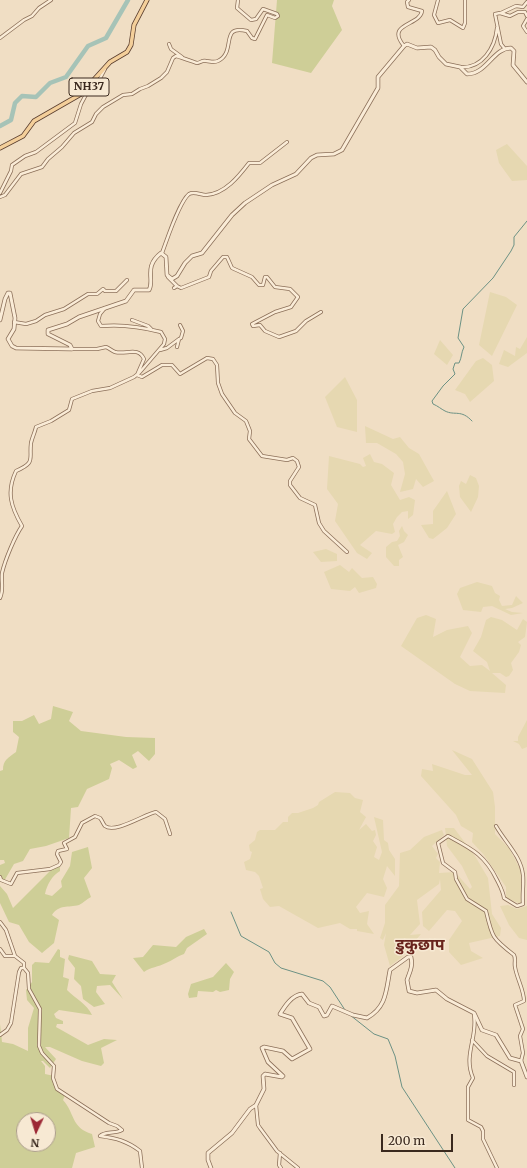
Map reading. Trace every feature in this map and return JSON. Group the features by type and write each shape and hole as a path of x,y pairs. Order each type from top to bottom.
{"main road":[{"name":"NH37","path":"0,148 23,136 34,120 81,94 110,62 130,49 134,25 147,0"}],"street":[{"path":"0,38 4,33 32,16 39,8 50,0"},
{"path":"0,197 5,195 21,174 42,167 74,133 92,122 96,114 103,107 123,95 132,94 161,78 167,72 173,58 176,56 196,63 204,60 212,62 219,61 227,51 231,34 234,30 238,29 247,32 252,38 255,39 267,15 275,18 278,16 277,14 263,9 256,20 251,20 237,8 238,0"},
{"path":"404,46 400,41 400,28 416,20 422,10 408,7 407,2 409,0"},
{"path":"438,0 434,15 438,23 450,20 463,28 465,23 465,0"},
{"path":"505,49 501,44 495,14 516,6 523,7 527,2"},
{"path":"500,13 510,16 518,12 525,12 527,18 523,26 527,32"},
{"path":"167,275 172,279 177,276 185,263 192,256 202,253 232,216 245,203 272,185 296,174 311,158 317,155 334,154 342,150 378,88 378,78 404,46 407,44 418,48 431,47 446,64 469,68 477,65 491,49 497,25"},
{"path":"169,44 171,49 184,58"},
{"path":"460,67 467,74 476,74 505,49 513,49 513,65 527,82"},
{"path":"0,193 12,171 12,165 25,156 36,152 75,123 89,89 98,82 106,68"},
{"path":"72,349 70,345 48,334 48,330 126,301 134,290 149,290 151,285 149,271 157,256 162,253 183,201 188,195 193,193 207,195 230,186 249,163 260,163 287,142"},
{"path":"162,253 166,257 167,275 176,287 181,288 209,277 211,271 223,257 227,257 234,270 252,277 259,285 263,285 265,277 267,277 275,287 290,289 298,297 291,307 274,312 252,324 253,326 260,325 264,330 279,336 296,331 306,321 321,312"},
{"path":"14,322 26,324 36,321 45,315 64,309 88,294 97,294 103,289 105,291 116,291 127,280"},
{"path":"0,320 4,298 8,293 11,294 15,318 14,329 8,339 12,346 16,348 72,349 97,349 106,347 115,352 136,351 142,354 144,359 137,375"},
{"path":"0,598 2,593 2,574 13,542 22,526 16,515 10,494 10,483 16,471 27,466 32,460 32,443 36,427 51,421 68,410 72,399 92,391 110,388 137,375 160,350 165,339 161,332 151,329 117,325 101,326 98,321 100,314 105,308"},
{"path":"132,320 148,326 151,329"},
{"path":"177,347 183,331 180,326"},
{"path":"160,350 167,348 179,339"},
{"path":"137,375 142,377 162,365 172,366 180,374 207,358 214,359 217,365 218,383 222,394 236,413 246,421 252,444 262,456 287,460 293,458 297,461 299,467 290,481 290,485 300,498 315,505 319,523 324,531 347,552"},
{"path":"0,877 2,880 11,884 17,873 50,868 59,865 61,862 57,854 58,851 67,849 64,843 75,837 82,823 95,816 100,818 106,826 111,828 123,826 156,812 165,819 170,834"},
{"path":"496,826 503,839 512,848 523,875 523,904 518,906 504,898 503,891 492,869 484,858 448,836 438,843 443,863 456,872 456,879 467,899 486,911 491,935 497,942 514,955 514,965 524,993 524,1001 515,1005 523,1029 520,1036 523,1053 521,1061 527,1077"},
{"path":"0,922 6,930 15,956 24,963 24,968 28,973 29,989 40,1009 39,1046 42,1053 54,1066 53,1078 57,1090 108,1123 118,1126 122,1130 112,1131 100,1136 119,1138 137,1148 140,1151 142,1168"},
{"path":"0,949 2,954 5,956 15,956"},
{"path":"212,1168 208,1160 208,1153 232,1133 250,1109 256,1105 264,1089 263,1076 265,1074 283,1076 268,1062 262,1048 264,1047 283,1051 292,1059 310,1049 292,1018 280,1014 286,1003 298,994 302,994 310,1004 320,1007 324,1016 328,1015 332,1006 349,1014 365,1018 374,1014 385,999 390,970 408,956 411,957 412,963 411,971 407,980 409,991 417,993 436,990 447,1000 473,1013 476,1016 482,1030 496,1035 510,1058 521,1061"},
{"path":"0,1035 7,1030 11,1023 14,1013 19,972 21,968 24,968"},
{"path":"473,1013 475,1017 472,1040 469,1049 470,1070 473,1078 468,1087 468,1120 481,1127 483,1131 483,1139 498,1168"},
{"path":"472,1040 487,1056 514,1072 514,1085"},
{"path":"256,1105 258,1125 280,1153 298,1168"},
{"path":"280,1153 279,1165 281,1168"}],"shaded area":[{"path":"507,144 527,166 527,180 512,181 499,163 496,150"},
{"path":"490,292 506,297 517,305 492,356 479,345"},
{"path":"527,337 527,353 508,367 499,364 504,350 515,356 516,347 520,349"},
{"path":"440,340 453,355 447,365 434,354"},
{"path":"483,358 492,365 494,381 470,402 465,394 455,390 476,361"},
{"path":"345,377 357,400 357,432 337,427 325,397"},
{"path":"365,426 393,439 400,437 409,448 419,454 434,481 423,487 416,479 413,489 400,492 405,474 403,462 396,454 377,443 366,443"},
{"path":"370,454 374,462 382,464 394,473 391,485 400,500 409,497 415,500 413,515 408,519 408,511 402,512 397,517 393,524 395,532 392,534 376,531 360,545 372,553 367,559 357,553 335,521 338,504 327,489 329,456 360,464 363,467 366,466 363,458"},
{"path":"470,475 476,478 479,486 478,497 471,512 460,497 459,486 461,481 466,484"},
{"path":"447,491 456,514 447,528 433,539 429,538 421,525 433,524 433,511"},
{"path":"402,526 408,535 404,542 398,545 403,557 399,560 399,566 394,566 386,557 386,547 392,542 397,541 400,536 399,531"},
{"path":"326,549 337,554 337,561 321,562 313,552"},
{"path":"340,565 349,572 352,568 362,578 373,577 377,584 376,588 359,593 355,587 350,591 331,589 324,572"},
{"path":"477,582 492,586 495,593 500,596 499,600 502,606 512,605 516,596 523,603 512,608 505,609 512,612 523,613 511,615 492,606 483,607 481,612 463,610 457,594 460,588"},
{"path":"426,615 436,619 433,637 447,630 468,626 472,633 460,657 470,666 482,665 490,671 487,662 473,651 481,637 486,620 491,617 502,620 517,630 523,619 527,622 525,637 518,642 521,645 519,652 511,663 513,670 509,676 506,677 500,673 492,673 506,685 505,693 470,691 455,684 401,646 417,618"},
{"path":"527,720 527,747 522,749 519,744 513,741 518,741 518,737"},
{"path":"452,750 472,759 493,792 495,807 495,834 509,848 521,871 521,904 506,898 506,887 484,855 472,842 473,833 461,826 456,815 421,776 422,769 433,771 432,764 465,775 472,775"},
{"path":"335,792 350,793 355,798 363,800 360,812 366,817 359,830 366,824 372,831 375,830 376,835 373,841 377,847 374,857 379,860 382,852 374,817 383,820 384,840 388,843 389,850 395,859 395,876 387,866 383,879 387,888 384,897 367,893 356,907 360,913 369,911 367,924 374,934 357,931 357,929 350,929 340,923 318,928 279,906 270,907 263,899 260,889 263,888 259,876 255,872 246,870 244,862 250,859 252,852 250,851 249,845 255,840 257,832 260,830 275,830 283,822 288,822 288,817 292,813 298,813 313,808 318,805 319,802"},
{"path":"445,828 454,828 475,856 488,878 492,914 501,928 500,936 469,943 471,951 483,958 461,965 449,952 449,940 462,921 455,911 447,910 429,931 423,926 422,912 441,890 440,879 439,884 417,900 420,924 410,935 421,934 402,957 390,966 384,945 386,933 383,940 380,938 385,923 385,905 399,886 400,853 410,850 424,837 442,830 444,835 432,846 438,854 436,858 440,862 439,873 455,872 470,889 472,887 462,866 447,846"},
{"path":"508,905 517,909 527,906 527,940 519,938 509,925 500,906"}],"green space":[{"path":"277,0 334,0 332,6 342,30 311,73 272,63"},
{"path":"53,706 73,712 69,721 81,731 126,737 155,738 155,754 149,761 138,751 132,755 137,767 133,769 119,760 110,764 112,768 109,779 87,789 78,807 71,808 69,838 46,846 30,849 23,861 14,864 3,883 0,881 0,865 5,863 4,860 0,860 0,771 3,770 6,760 16,752 19,737 13,732 13,721 22,721 34,715 39,724 51,719"},
{"path":"88,847 92,868 84,878 91,897 79,905 58,909 52,915 59,920 54,943 42,953 29,942 19,925 9,922 0,903 0,886 7,894 13,908 51,870 60,865 60,871 52,878 46,890 45,894 52,896 62,887 61,881 70,866 72,852"},
{"path":"204,929 207,934 187,948 184,954 144,972 133,958 143,957 153,945 176,947 186,937"},
{"path":"58,949 60,950 60,957 65,959 63,977 69,979 67,990 90,1011 92,1015 59,1010 54,1014 56,1018 63,1021 63,1024 57,1024 56,1027 88,1045 104,1039 117,1040 101,1048 104,1063 101,1066 82,1061 50,1047 45,1047 56,1059 50,1068 43,1061 41,1061 45,1066 45,1074 54,1076 56,1090 65,1095 63,1100 80,1128 92,1134 95,1147 76,1153 72,1168 0,1168 0,1024 2,1042 13,1044 28,1051 28,1028 34,1008 27,1000 26,990 32,982 32,965 35,962 49,963"},
{"path":"69,955 92,961 100,974 116,975 112,982 123,999 110,985 97,986 96,992 105,1004 94,1007 83,999 81,986 74,979 75,968 68,959"},
{"path":"226,963 234,972 230,979 229,990 220,992 216,990 213,992 198,991 197,997 189,998 188,994 191,984 213,977"}],"waterway":[{"path":"0,126 11,120 15,103 22,96 36,97 50,83 66,77 88,46 106,38 128,0"},
{"path":"472,421 465,415 445,411 433,404 432,401 443,386 455,374 453,369 455,363 459,363 460,361 464,347 458,338 463,309 493,278 511,251 514,245 514,237 527,221"},
{"path":"231,912 241,936 269,952 275,963 281,968 323,981 330,987 345,1010"},
{"path":"350,1015 374,1034 388,1039 395,1056 402,1087 455,1168"}],"district":[{"name":"डुकुछाप","path":"420,945"}]}
